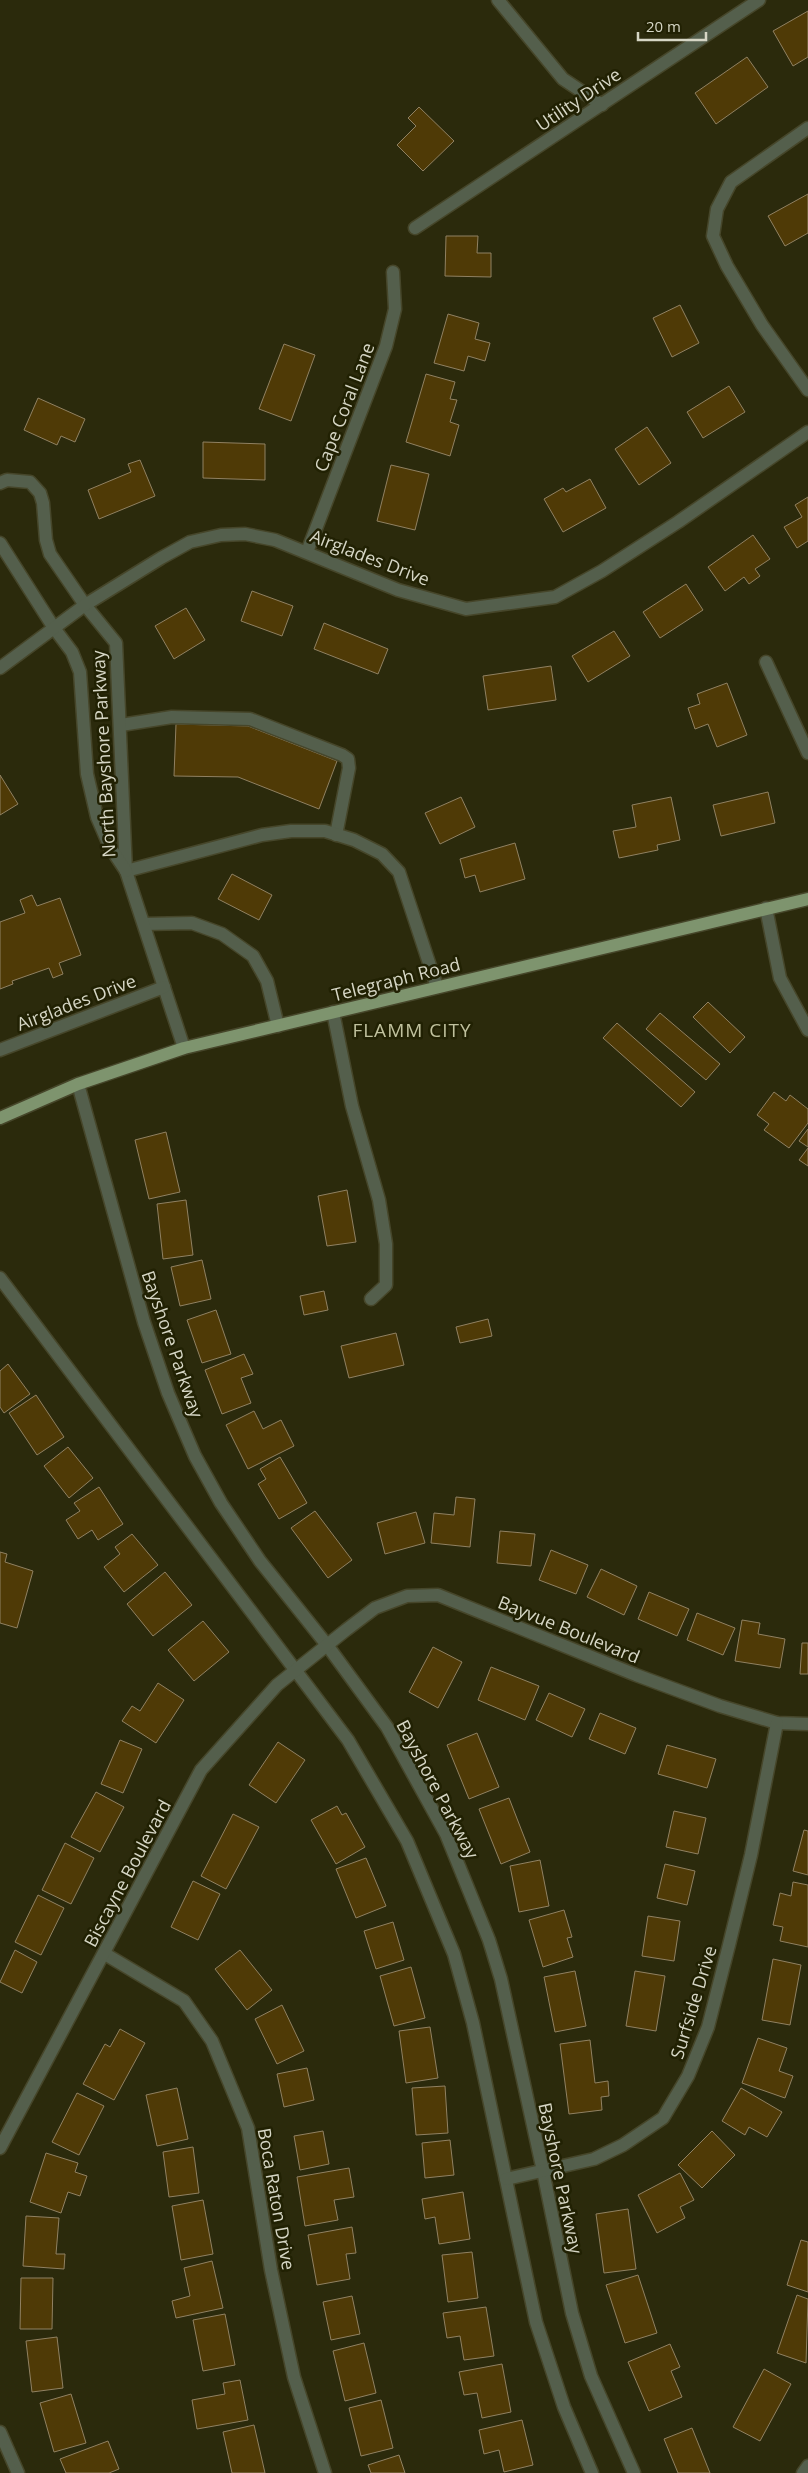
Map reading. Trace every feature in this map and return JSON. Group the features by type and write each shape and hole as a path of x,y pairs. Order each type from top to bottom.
{"main road":[{"name":"Telegraph Road","path":"0,1118 78,1084 184,1048 808,899"}],"street":[{"path":"498,0 563,79 602,104"},
{"name":"Utility Drive","path":"415,228 760,0"},
{"path":"808,128 731,182 717,209 713,236 727,266 762,325 808,390"},
{"name":"Cape Coral Lane","path":"307,552 386,346 395,309 393,272"},
{"name":"Airglades Drive","path":"0,668 86,605 190,542 221,535 245,534 275,540 398,590 466,610 554,597 602,571 661,533 808,432"},
{"name":"North Bayshore Parkway","path":"0,483 7,480 30,482 40,494 46,519 46,540 50,554 116,643 126,871"},
{"name":"North Bayshore Parkway","path":"0,543 54,628 72,652 80,672 87,774 97,818 110,847 126,871 184,1048"},
{"path":"766,662 808,752"},
{"path":"121,725 172,716 250,719 348,758 349,768 336,835"},
{"path":"126,871 262,835 291,831 325,831 354,840 382,854 399,872 437,987"},
{"path":"766,908 780,978 808,1030"},
{"path":"144,924 192,923 222,934 253,956 267,981 278,1026"},
{"name":"Airglades Drive","path":"0,1050 164,987"},
{"path":"333,1012 352,1106 379,1200 386,1244 386,1285 371,1300"},
{"name":"Bayshore Parkway","path":"78,1084 144,1322 168,1393 191,1447 221,1503 260,1561 327,1645 387,1727 446,1834 489,1940 498,1971 543,2172 572,2312 591,2376 634,2473"},
{"path":"0,1278 297,1669 348,1740 407,1842 433,1899 454,1954 473,2023 536,2322 564,2406 592,2473"},
{"name":"Bayvue Boulevard","path":"327,1645 375,1608 407,1596 438,1595 636,1675 720,1706 777,1723 808,1724"},
{"name":"Biscayne Boulevard","path":"0,2148 105,1954 201,1770 261,1701 327,1645"},
{"name":"Surfside Drive","path":"506,2179 594,2159 623,2145 663,2118 688,2076 708,2027 729,1945 750,1855 777,1723"},
{"name":"Boca Raton Drive","path":"105,1954 184,2001 212,2041 248,2128 271,2270 294,2377 325,2473"},
{"path":"0,2432 18,2473"},
{"path":"804,2473 808,2466"}],"building":[{"path":"808,11 808,57 793,66 773,31"},
{"path":"747,57 768,87 716,124 695,93"},
{"path":"419,107 454,141 423,171 397,145 416,126 408,118"},
{"path":"808,194 808,233 785,246 768,216"},
{"path":"446,236 478,236 477,253 491,253 491,277 445,276"},
{"path":"680,305 699,343 672,357 653,318"},
{"path":"448,314 479,323 475,339 490,343 485,361 468,356 464,371 434,363"},
{"path":"284,344 315,355 291,421 259,409"},
{"path":"426,374 455,382 450,399 457,400 450,422 459,425 450,456 406,442"},
{"path":"729,386 745,412 703,438 687,412"},
{"path":"38,398 85,419 75,442 61,436 57,445 24,430"},
{"path":"647,427 671,463 639,485 615,449"},
{"path":"203,442 265,444 265,480 203,478"},
{"path":"140,460 155,496 99,519 88,490 131,472 128,464"},
{"path":"391,465 429,474 415,530 377,521"},
{"path":"590,479 606,508 563,532 544,499 563,488 566,492"},
{"path":"808,497 808,541 797,548 784,527 802,517 795,505"},
{"path":"753,535 770,559 755,569 760,576 749,584 744,577 725,591 708,567"},
{"path":"686,584 703,610 660,638 643,612"},
{"path":"252,591 293,606 282,636 241,621"},
{"path":"186,608 205,640 174,659 155,626"},
{"path":"324,623 388,649 378,674 314,649"},
{"path":"614,631 630,656 588,682 572,656"},
{"path":"551,666 556,700 488,710 483,676"},
{"path":"727,683 747,735 717,747 708,724 695,729 688,708 700,704 697,694"},
{"path":"176,724 248,726 337,761 319,809 238,777 174,776"},
{"path":"0,775 18,804 0,815"},
{"path":"768,792 775,823 721,836 713,805"},
{"path":"461,797 475,827 440,844 425,813"},
{"path":"671,797 680,840 657,845 658,850 619,858 613,831 636,827 632,805"},
{"path":"515,843 525,879 480,892 475,875 465,878 460,859"},
{"path":"232,874 272,895 259,920 218,899"},
{"path":"32,895 37,906 60,898 81,955 59,963 63,974 53,978 49,968 12,981 13,984 0,989 0,922 25,913 20,900"},
{"path":"708,1002 745,1037 730,1053 693,1017"},
{"path":"660,1013 720,1064 706,1080 646,1029"},
{"path":"617,1023 695,1092 681,1107 603,1038"},
{"path":"774,1092 786,1101 790,1095 808,1109 808,1123 789,1148 764,1130 769,1124 757,1115"},
{"path":"808,1129 808,1147 799,1141"},
{"path":"166,1132 180,1192 149,1199 135,1140"},
{"path":"808,1148 808,1166 799,1160"},
{"path":"347,1190 356,1242 327,1246 318,1196"},
{"path":"186,1200 193,1255 163,1259 157,1204"},
{"path":"202,1260 211,1299 180,1306 171,1267"},
{"path":"324,1291 328,1310 304,1315 300,1296"},
{"path":"216,1310 231,1354 202,1363 187,1320"},
{"path":"488,1319 492,1336 460,1343 456,1327"},
{"path":"396,1333 404,1365 349,1378 341,1346"},
{"path":"244,1354 253,1374 241,1378 251,1403 222,1414 205,1370"},
{"path":"8,1364 30,1394 4,1413 0,1407 0,1371"},
{"path":"36,1395 64,1437 37,1455 9,1413"},
{"path":"254,1411 263,1429 281,1420 294,1446 248,1469 226,1425"},
{"path":"68,1447 93,1478 69,1498 44,1466"},
{"path":"280,1457 307,1503 279,1519 258,1484 266,1479 260,1469"},
{"path":"99,1487 123,1524 98,1540 92,1530 78,1539 66,1520 80,1511 74,1503"},
{"path":"456,1497 475,1499 470,1547 431,1543 434,1513 454,1515"},
{"path":"315,1511 352,1560 328,1578 291,1528"},
{"path":"416,1512 425,1543 385,1554 377,1523"},
{"path":"500,1531 535,1534 531,1566 497,1563"},
{"path":"132,1534 158,1565 124,1592 104,1567 120,1554 115,1547"},
{"path":"551,1550 588,1565 576,1594 539,1580"},
{"path":"0,1552 7,1554 5,1562 33,1571 17,1628 0,1623"},
{"path":"601,1569 637,1586 624,1615 587,1597"},
{"path":"165,1572 192,1605 153,1636 127,1604"},
{"path":"649,1592 689,1609 677,1636 638,1619"},
{"path":"697,1613 735,1628 723,1655 687,1640"},
{"path":"742,1620 760,1623 758,1634 785,1639 780,1668 735,1661"},
{"path":"203,1621 229,1652 194,1681 168,1650"},
{"path":"802,1643 808,1643 808,1674 800,1674"},
{"path":"433,1647 462,1662 438,1708 409,1692"},
{"path":"491,1667 539,1686 525,1720 478,1700"},
{"path":"158,1683 184,1700 156,1743 122,1721 132,1706 140,1711"},
{"path":"549,1693 585,1709 572,1737 536,1720"},
{"path":"600,1713 636,1728 625,1754 589,1739"},
{"path":"477,1733 499,1787 469,1799 447,1745"},
{"path":"120,1740 142,1749 123,1793 101,1784"},
{"path":"278,1742 305,1760 276,1803 249,1785"},
{"path":"667,1745 716,1759 707,1788 658,1774"},
{"path":"96,1792 124,1807 100,1852 71,1837"},
{"path":"509,1798 530,1852 501,1864 479,1809"},
{"path":"337,1806 342,1815 346,1813 365,1847 336,1864 311,1820"},
{"path":"674,1811 706,1818 698,1854 666,1847"},
{"path":"233,1814 259,1827 226,1889 201,1876"},
{"path":"804,1830 808,1831 808,1875 793,1871"},
{"path":"65,1843 94,1858 71,1904 42,1890"},
{"path":"366,1858 386,1906 356,1918 336,1869"},
{"path":"540,1860 549,1906 519,1912 510,1866"},
{"path":"665,1864 695,1871 687,1905 657,1898"},
{"path":"193,1881 220,1894 198,1940 171,1927"},
{"path":"793,1882 808,1885 808,1947 780,1941 783,1927 773,1925 780,1893 791,1896"},
{"path":"38,1895 64,1908 41,1955 15,1942"},
{"path":"564,1910 572,1937 567,1938 573,1957 543,1967 529,1920"},
{"path":"648,1916 680,1921 674,1961 642,1956"},
{"path":"393,1922 404,1960 376,1969 364,1931"},
{"path":"15,1950 37,1962 22,1993 0,1982"},
{"path":"240,1950 272,1990 247,2010 215,1969"},
{"path":"773,1959 801,1965 790,2025 762,2020"},
{"path":"411,1967 425,2018 394,2026 380,1976"},
{"path":"575,1971 586,2026 555,2032 544,1977"},
{"path":"635,1971 665,1976 656,2031 626,2026"},
{"path":"282,2005 304,2051 277,2064 255,2019"},
{"path":"430,2027 438,2078 406,2083 399,2031"},
{"path":"120,2029 145,2043 114,2100 83,2084 105,2044 110,2047"},
{"path":"758,2038 787,2048 779,2071 793,2076 785,2098 742,2083"},
{"path":"590,2040 595,2083 608,2081 609,2096 601,2097 602,2110 569,2114 560,2044"},
{"path":"307,2068 314,2100 284,2107 277,2074"},
{"path":"445,2086 448,2133 416,2135 412,2088"},
{"path":"177,2088 188,2139 157,2146 146,2095"},
{"path":"741,2088 782,2112 767,2137 749,2127 745,2135 722,2121"},
{"path":"77,2093 104,2106 79,2155 52,2142"},
{"path":"323,2131 329,2164 300,2170 294,2136"},
{"path":"712,2131 735,2155 702,2188 678,2165"},
{"path":"450,2140 454,2175 425,2178 422,2143"},
{"path":"193,2147 199,2193 169,2197 163,2152"},
{"path":"46,2153 78,2163 75,2172 87,2176 80,2196 68,2192 61,2213 30,2202"},
{"path":"349,2168 354,2197 334,2200 338,2220 305,2226 297,2177"},
{"path":"680,2173 694,2200 680,2207 685,2218 657,2233 638,2195"},
{"path":"463,2192 470,2239 439,2244 435,2217 425,2219 422,2199"},
{"path":"203,2200 213,2254 181,2260 172,2206"},
{"path":"628,2209 636,2269 604,2273 596,2214"},
{"path":"26,2216 59,2218 56,2254 65,2254 64,2269 23,2266"},
{"path":"352,2227 356,2253 346,2254 350,2279 317,2285 308,2235"},
{"path":"801,2240 808,2242 808,2292 787,2285"},
{"path":"472,2252 478,2298 448,2302 442,2255"},
{"path":"212,2261 223,2308 176,2318 172,2301 190,2296 184,2268"},
{"path":"638,2275 657,2333 625,2343 606,2285"},
{"path":"21,2278 53,2278 52,2329 20,2329"},
{"path":"797,2295 808,2299 806,2363 777,2353"},
{"path":"352,2296 360,2334 331,2340 323,2302"},
{"path":"486,2307 494,2356 464,2360 460,2336 447,2338 443,2313"},
{"path":"225,2314 235,2365 203,2371 193,2320"},
{"path":"57,2337 63,2388 32,2392 26,2341"},
{"path":"364,2343 376,2393 345,2401 333,2351"},
{"path":"670,2344 680,2367 671,2371 682,2397 649,2411 628,2362"},
{"path":"502,2364 511,2412 482,2418 477,2393 464,2395 459,2372"},
{"path":"764,2369 791,2384 760,2441 733,2427"},
{"path":"240,2380 248,2420 197,2429 192,2400 225,2394 223,2383"},
{"path":"71,2394 86,2443 54,2452 40,2403"},
{"path":"381,2400 393,2448 361,2456 349,2408"},
{"path":"522,2420 533,2465 504,2472 499,2450 484,2454 479,2430"},
{"path":"254,2425 265,2473 232,2473 223,2432"},
{"path":"692,2428 710,2473 678,2473 664,2439"},
{"path":"108,2441 119,2469 109,2473 66,2473 60,2459"},
{"path":"399,2455 405,2473 371,2473 368,2465"}],"district":[{"name":"FLAMM CITY","path":"412,1030"}]}
